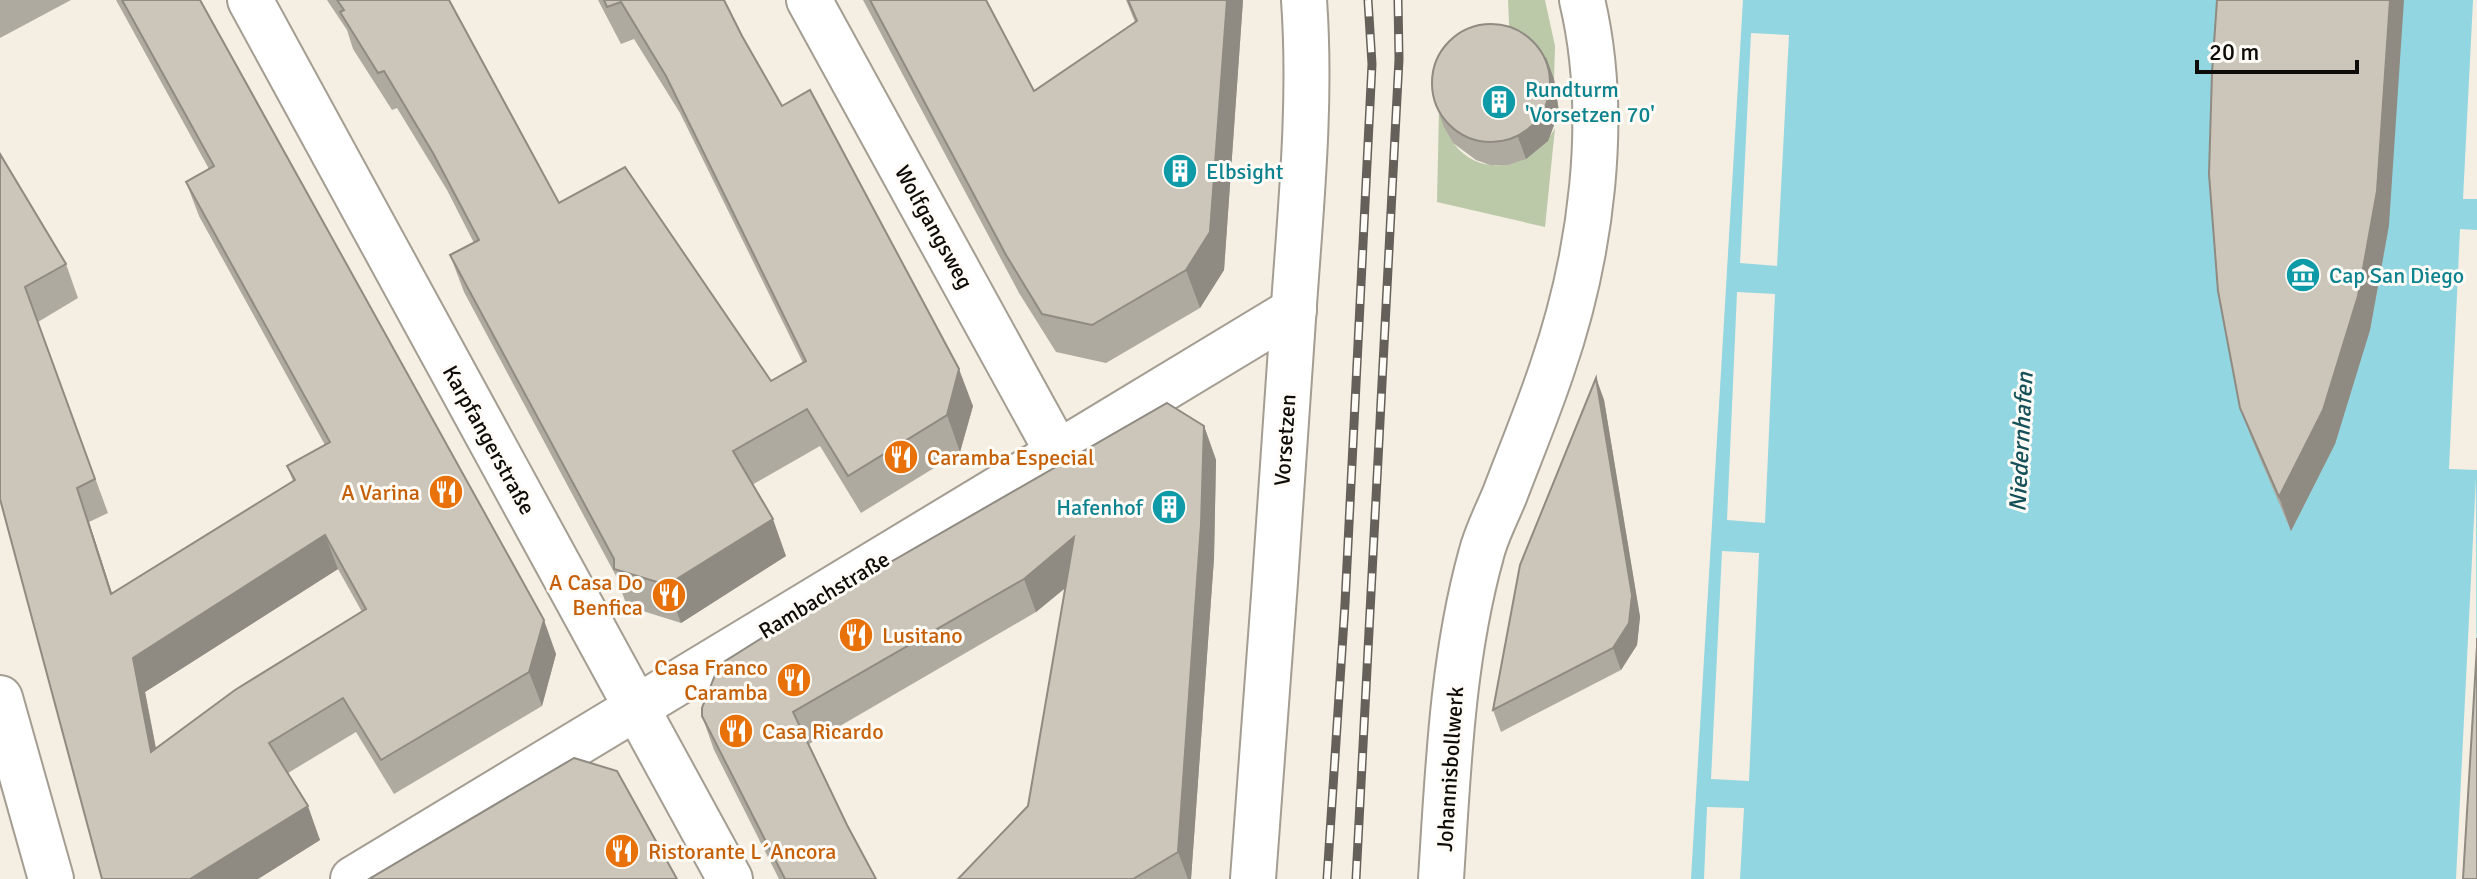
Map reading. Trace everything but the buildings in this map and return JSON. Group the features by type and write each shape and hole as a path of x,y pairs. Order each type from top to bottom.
{"street":[{"name":"Karpfangerstraße","path":"250,0 730,879"},
{"name":"Wolfgangsweg","path":"809,0 1058,453"},
{"name":"Vorsetzen","path":"1253,879 1294,310 1305,119 1304,0"},
{"name":"Johannisbollwerk","path":"1441,879 1458,660 1481,553 1553,368 1576,289 1587,231 1594,140 1593,82 1582,0"},
{"name":"Rambachstraße","path":"353,879 1294,310"},
{"path":"0,698 51,879"}],"green space":[{"path":"1508,0 1545,0 1555,46 1554,79 1510,46"},
{"path":"1439,109 1454,144 1466,156 1480,163 1509,164 1523,159 1546,141 1555,128 1545,227 1437,202"}],"water":[{"name":"Niedernhafen","path":"1743,0 2477,0 2477,879 1691,879"}],"pier":[{"path":"2473,0 2477,0 2477,199 2463,199"},
{"path":"1751,33 1789,35 1777,266 1740,263"},
{"path":"2460,229 2477,230 2477,470 2449,469"},
{"path":"1737,292 1775,294 1765,523 1727,520"},
{"path":"2476,478 2477,879 2456,879"},
{"path":"1722,551 1759,553 1749,781 1711,779"},
{"path":"1707,807 1744,808 1740,879 1704,879"}],"railway":[{"path":"1327,879 1345,604 1372,64 1368,0"},
{"path":"1356,879 1399,59 1398,0"}],"place":[{"name":"Rundturm 'Vorsetzen 70'","path":"1499,102"},
{"name":"Elbsight","path":"1180,171"},
{"name":"Cap San Diego","path":"2303,275"},
{"name":"Caramba Especial","path":"901,457"},
{"name":"A Varina","path":"446,492"},
{"name":"Hafenhof","path":"1169,507"},
{"name":"A Casa Do Benfica","path":"669,595"},
{"name":"Lusitano","path":"856,635"},
{"name":"Casa Franco Caramba","path":"794,680"},
{"name":"Casa Ricardo","path":"736,731"},
{"name":"Ristorante L´Ancora","path":"622,851"}]}
